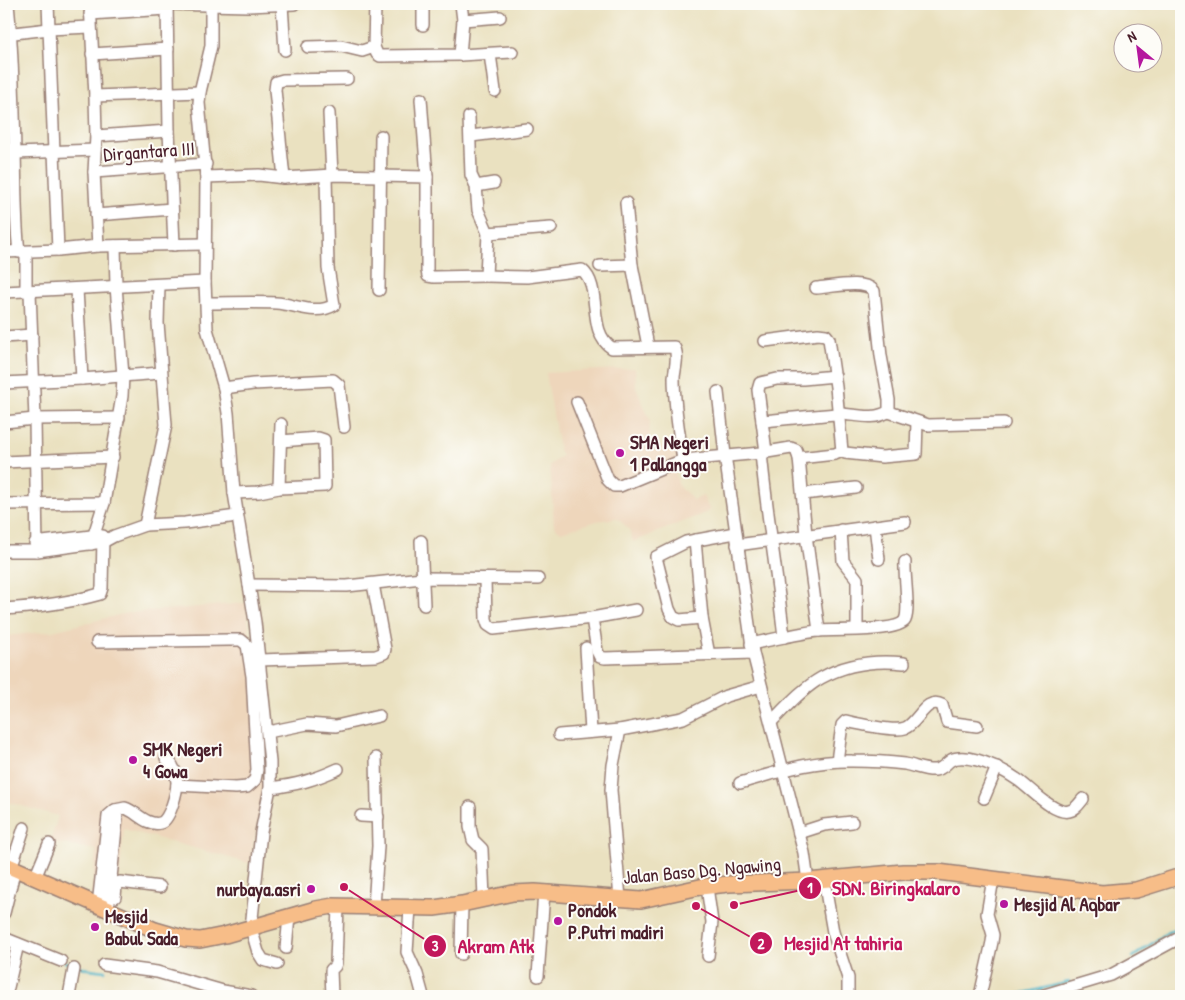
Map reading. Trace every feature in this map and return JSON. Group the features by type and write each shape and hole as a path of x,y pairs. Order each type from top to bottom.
{"main road":[{"name":"Jalan Baso Dg. Ngawing","path":"10,867 106,903 155,930 186,939 200,940 251,928 316,909 338,906 434,908 513,893 544,892 641,900 707,886 824,880 916,872 938,872 1102,893 1136,890 1181,876"}],"street":[{"path":"8,4 7,66 16,153 16,223 28,291 32,335 37,547"},
{"path":"48,4 58,250"},
{"path":"211,4 211,46 199,103 206,164 205,282 207,329 224,388 230,429 234,494 260,660 268,732 270,788 261,832 251,928 262,960 277,964"},
{"path":"98,246 94,172 96,136 95,96 90,9 211,4 288,4 284,50"},
{"path":"375,4 374,48 377,54 387,57 512,52"},
{"path":"423,4 423,26"},
{"path":"460,55 463,20 461,4"},
{"path":"167,6 169,131 174,244"},
{"path":"463,20 500,17"},
{"path":"7,34 49,28 90,27"},
{"path":"308,47 341,46 362,51 374,48"},
{"path":"92,54 168,49"},
{"path":"490,54 495,91"},
{"path":"284,178 275,90 276,82 283,80 347,79"},
{"path":"95,96 200,92"},
{"path":"421,99 427,177 427,274 434,277 527,277 582,270 587,274 590,283 598,329 605,344 612,348 672,346 676,350 674,407 683,460"},
{"path":"206,303 278,303 312,310 334,306 328,268 329,113"},
{"path":"469,117 471,175 476,186 478,210 488,233 486,276"},
{"path":"471,136 527,129"},
{"path":"96,136 169,131"},
{"path":"379,290 381,136"},
{"path":"16,153 95,150"},
{"name":"Dirgantara III","path":"94,172 206,164"},
{"path":"206,177 259,175 284,178 329,175 427,177"},
{"path":"476,186 494,183"},
{"path":"626,202 632,265 648,346"},
{"path":"96,215 172,209"},
{"path":"488,233 551,228"},
{"path":"4,252 98,246 205,244"},
{"path":"4,609 40,607 66,602 100,594 102,588 101,538 104,503 119,418 123,376 115,246"},
{"path":"600,266 632,265"},
{"path":"4,292 205,282"},
{"path":"816,288 862,284 869,286 874,291 889,400 888,412"},
{"path":"144,525 166,425 158,323 159,285"},
{"path":"77,289 82,379"},
{"path":"765,341 811,334 826,335 831,348 835,376 842,451"},
{"path":"4,337 32,335"},
{"path":"4,383 161,373"},
{"path":"784,637 766,503 762,421 758,390 760,383 777,379 835,376"},
{"path":"224,388 253,384 333,380 339,385 344,428"},
{"path":"718,392 736,539 752,648 799,833 808,881"},
{"path":"577,402 608,480 611,484 620,486 683,460 794,448 799,458 806,535 819,631"},
{"path":"762,421 838,414 870,416 882,415 888,412 924,424 1004,423"},
{"path":"4,422 34,419 119,418"},
{"path":"799,458 842,451 845,453 882,457 916,454 917,422"},
{"path":"279,488 281,424"},
{"path":"234,494 279,488 324,487 326,484 324,440 318,438 281,441"},
{"path":"4,462 112,457"},
{"path":"803,494 856,488"},
{"path":"4,504 104,503"},
{"path":"4,551 101,538 144,525 185,523 237,516"},
{"path":"702,618 679,620 672,617 668,609 656,559 663,552 695,540 736,539 772,541 905,522"},
{"path":"875,526 879,559"},
{"path":"841,530 844,561 857,579 857,629"},
{"path":"695,540 702,618 709,655"},
{"path":"421,541 424,605"},
{"path":"4,544 37,547"},
{"path":"592,618 597,651 600,657 605,658 709,655 752,648 784,637 819,631 886,628 904,622 907,608 905,562"},
{"path":"249,585 347,586 422,578 538,580"},
{"path":"485,580 486,620 488,625 494,629 592,618 636,610"},
{"path":"260,660 376,656 384,653 385,649 373,584"},
{"path":"97,642 241,640 247,645 252,676 257,770 255,780 247,787 236,788 177,786"},
{"path":"586,648 591,732"},
{"path":"771,722 822,678 848,668 871,663 885,661 904,664"},
{"path":"559,734 620,730 683,718 726,696 761,686"},
{"path":"837,761 842,725 846,721 901,729 912,724 929,704 937,703 942,705 947,722 977,726"},
{"path":"268,732 307,724 336,726 379,716"},
{"path":"620,730 613,765 611,790 620,899"},
{"path":"106,903 113,815 125,808 152,822 161,823 168,816 177,786 174,768 166,758"},
{"path":"374,906 378,816 376,758"},
{"path":"740,783 798,766 837,761 902,764 938,770 957,758 967,758 997,767 1019,780 1057,809 1069,811 1076,807 1082,799"},
{"path":"984,798 997,767"},
{"path":"270,788 301,784 338,769"},
{"path":"470,807 470,827 473,840 482,849 484,899"},
{"path":"361,816 378,816"},
{"path":"799,833 824,825 852,822"},
{"path":"4,913 10,867 24,828"},
{"path":"36,878 49,844"},
{"path":"980,996 993,935 988,914 992,879"},
{"path":"824,880 827,903 836,940 848,978 848,996"},
{"path":"106,903 118,883 160,887"},
{"path":"707,886 712,922 708,956"},
{"path":"538,976 544,892"},
{"path":"461,954 462,904"},
{"path":"332,996 330,970 334,968 336,963 338,906"},
{"path":"410,908 407,952 417,974 423,996"},
{"path":"286,948 289,917"},
{"path":"1041,996 1111,975 1181,937"},
{"path":"4,938 61,961"},
{"path":"6,996 18,944"},
{"path":"104,965 157,972 223,992 251,996"},
{"path":"69,996 74,970"}],"shaded area":[{"name":"SMA Negeri 1 Pallangga","path":"635,368 636,387 650,420 649,440 655,447 678,445 681,466 674,468 679,487 692,500 703,496 710,511 633,542 629,529 617,518 597,521 561,532 554,526 550,465 562,456 559,449 546,373"},
{"name":"SMK Negeri 4 Gowa","path":"246,603 262,737 263,783 258,822 249,863 124,829 116,909 91,899 96,850 50,842 58,816 4,801 4,636 53,631 127,613"}],"waterway":[{"path":"1133,957 1168,932 1181,929"},
{"path":"65,962 88,969 105,971"},
{"path":"1012,996 1069,982"}],"place":[{"name":"SMA Negeri 1 Pallangga","path":"620,453"},
{"name":"SMK Negeri 4 Gowa","path":"133,760"},
{"name":"Akram Atk","path":"344,887"},
{"name":"nurbaya.asri","path":"311,889"},
{"name":"Mesjid Al Aqbar","path":"1004,904"},
{"name":"SDN. Biringkalaro","path":"734,905"},
{"name":"Mesjid At tahiria","path":"696,906"},
{"name":"Pondok P.Putri madiri","path":"558,921"},
{"name":"Mesjid Babul Sada","path":"95,927"}]}
